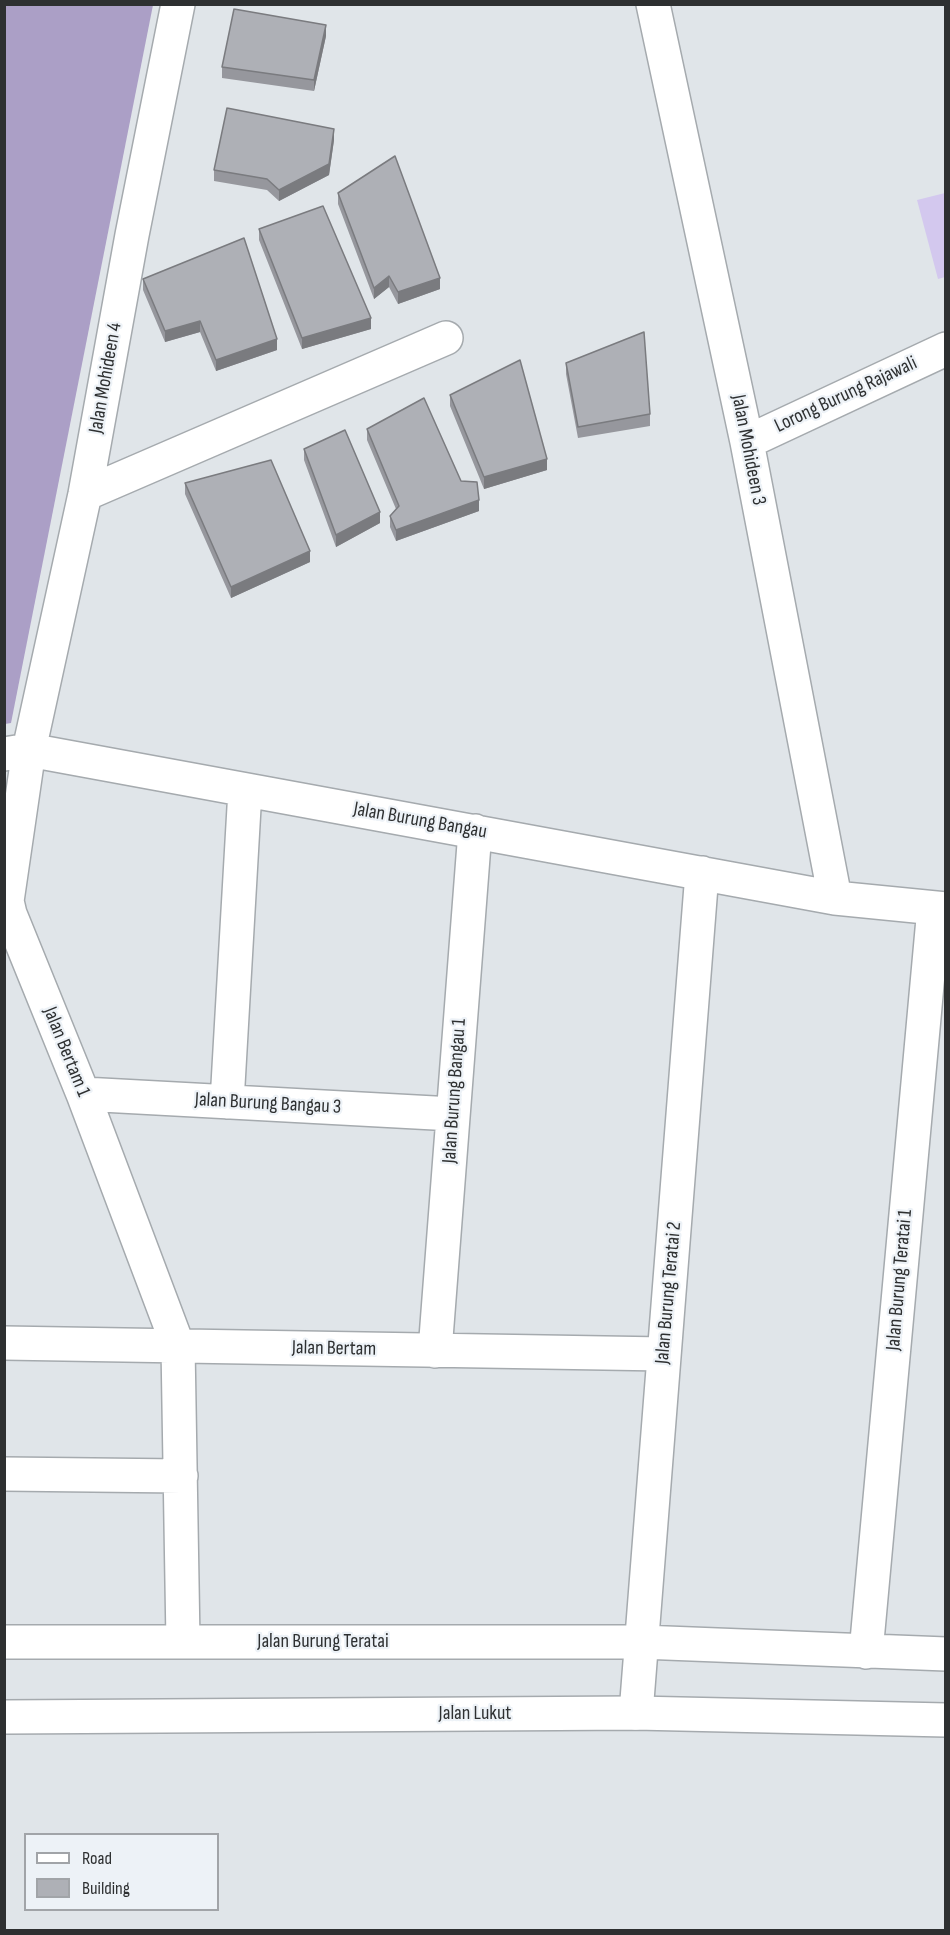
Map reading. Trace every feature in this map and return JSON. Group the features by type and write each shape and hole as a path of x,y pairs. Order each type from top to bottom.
{"street":[{"name":"Jalan Mohideen 4","path":"17,752 84,494 178,4"},
{"name":"Jalan Mohideen 3","path":"653,4 747,442 835,898"},
{"path":"84,494 446,338"},
{"name":"Lorong Burung Rajawali","path":"747,442 945,349"},
{"name":"Jalan Burung Bangau","path":"17,752 475,831 835,898"},
{"name":"Jalan Bertam 1","path":"17,752 8,908 83,1094 178,1346 183,1642"},
{"path":"227,1102 245,790"},
{"name":"Jalan Burung Bangau 1","path":"435,1351 475,831"},
{"name":"Jalan Burung Teratai 2","path":"636,1713 702,873"},
{"path":"835,898 940,909"},
{"name":"Jalan Burung Teratai 1","path":"866,1652 940,909"},
{"name":"Jalan Burung Bangau 3","path":"83,1094 453,1114"},
{"name":"Jalan Bertam","path":"4,1343 664,1354"},
{"path":"4,1474 181,1476"},
{"name":"Jalan Burung Teratai","path":"4,1642 641,1642 945,1654"},
{"name":"Jalan Lukut","path":"4,1717 636,1713 945,1720"}],"shaded area":[{"path":"5,4 153,5 11,723 5,724"},
{"path":"945,193 945,277 938,279 917,200"}],"building":[{"path":"234,9 326,25 314,80 222,67"},
{"path":"227,108 334,129 329,164 279,190 267,179 214,170"},
{"path":"395,156 440,278 398,292 389,276 374,288 338,193"},
{"path":"323,206 371,318 302,338 259,229"},
{"path":"244,238 277,339 216,360 200,321 165,331 143,279"},
{"path":"644,332 650,414 578,427 566,363"},
{"path":"520,360 547,459 484,477 450,395"},
{"path":"424,398 461,481 477,482 479,500 396,530 390,516 399,506 367,429"},
{"path":"345,430 380,512 336,535 304,449"},
{"path":"271,460 310,551 231,587 185,483"}]}
